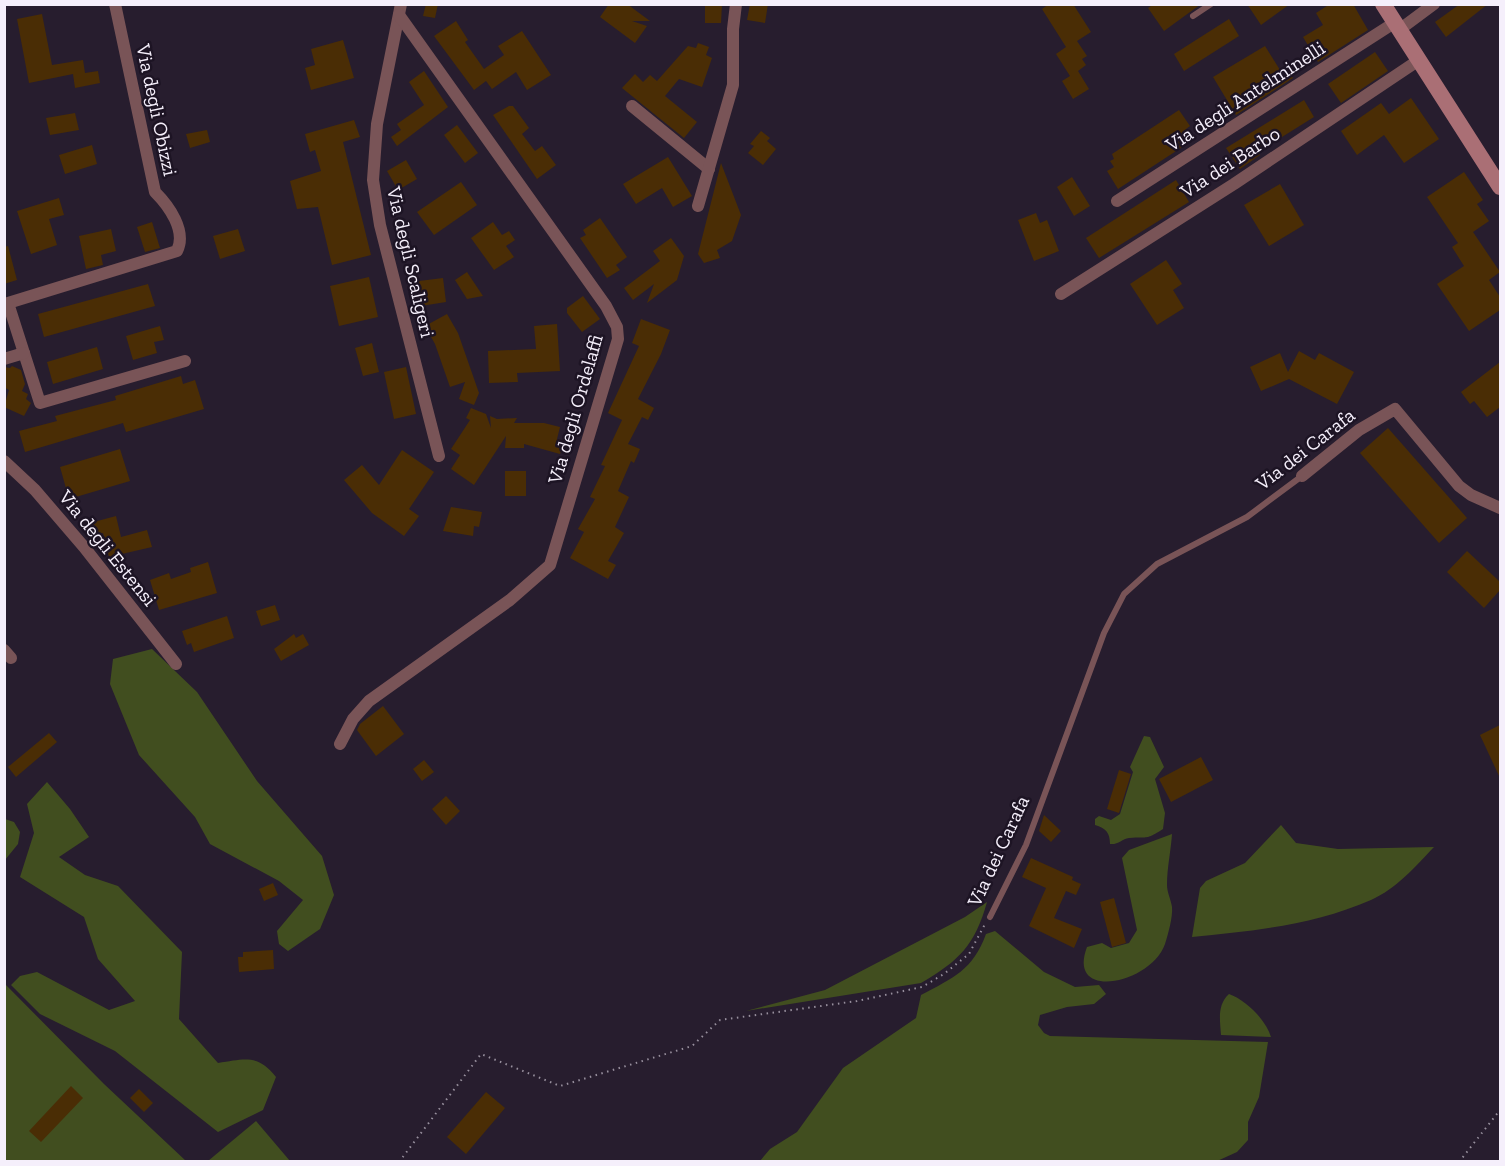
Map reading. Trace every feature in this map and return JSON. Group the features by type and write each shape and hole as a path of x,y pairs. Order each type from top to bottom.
{"main road":[{"path":"1383,4 1500,187"}],"street":[{"name":"Via degli Obizzi","path":"24,353 8,303 177,251 181,239 172,213 155,192 115,4"},
{"path":"698,206 733,86 733,29 736,4"},
{"name":"Via degli Antelminelli","path":"1117,201 1434,4"},
{"name":"Via degli Scaligeri","path":"400,10 377,124 373,168 374,194 439,456"},
{"name":"Via degli Ordelaffi","path":"340,744 353,719 369,701 510,600 550,565 618,339 617,327 606,306 400,10"},
{"name":"Via dei Barbo","path":"1061,294 1419,60"},
{"path":"632,106 709,170"},
{"path":"4,359 24,353 40,404 185,361"},
{"name":"Via dei Carafa","path":"1302,476 1359,429 1395,410 1459,486 1484,502 1500,508"},
{"name":"Via degli Estensi","path":"4,461 30,485 84,546 176,664"}],"lane":[{"path":"1193,16 1211,4"},
{"name":"Via dei Carafa","path":"990,916 1026,845 1104,633 1124,594 1157,564 1247,517 1302,476"}],"path":[{"name":"Via dei Carafa","path":"399,1161 481,1054 560,1086 692,1046 720,1020 857,1001 922,987 944,974 969,954 990,916"},
{"path":"1459,1161 1500,1110"}],"green space":[{"path":"152,649 197,692 257,781 322,856 334,895 320,929 288,951 279,944 277,931 303,900 279,881 210,844 195,817 139,755 110,684 113,659"},
{"path":"1144,736 1150,737 1164,767 1155,779 1165,813 1163,829 1149,837 1129,838 1110,844 1105,829 1095,825 1095,819 1099,816 1111,820 1120,814 1133,772 1130,767"},
{"path":"47,782 70,809 89,837 59,857 85,875 118,886 182,952 179,1019 218,1063 236,1060 257,1061 276,1077 263,1110 218,1132 115,1051 40,1014 11,985 20,976 37,972 109,1010 135,1001 98,959 84,917 20,877 34,833 27,804"},
{"path":"5,819 14,822 20,832 18,844 5,860"},
{"path":"1281,825 1296,843 1338,849 1434,847 1389,890 1349,909 1283,926 1192,937 1200,888 1206,881 1245,863"},
{"path":"1172,834 1167,885 1172,911 1165,944 1157,958 1144,969 1129,977 1113,981 1099,981 1088,975 1084,964 1087,947 1102,943 1111,948 1129,943 1137,930 1122,858 1129,850"},
{"path":"987,902 977,930 964,950 946,967 921,983 746,1011 825,990 965,917"},
{"path":"995,931 1044,972 1075,987 1099,985 1106,994 1094,1004 1067,1007 1040,1015 1038,1025 1044,1033 1050,1036 1268,1042 1259,1097 1248,1122 1248,1140 1237,1152 1215,1162 760,1161 770,1149 797,1132 843,1068 916,1018 921,995 961,972 975,956 986,934"},
{"path":"5,984 104,1084 186,1161 5,1162"},
{"path":"1229,994 1254,1011 1265,1024 1271,1037 1221,1035 1221,1008"},
{"path":"256,1121 290,1161 208,1161"}],"building":[{"path":"426,4 438,4 435,18 423,16"},
{"path":"609,4 627,4 650,21 632,21 647,26 635,43 600,17"},
{"path":"705,4 722,4 721,23 705,23"},
{"path":"750,4 768,4 765,23 747,20"},
{"path":"1049,4 1073,4 1091,32 1077,41 1087,56 1082,59 1086,65 1078,71 1089,89 1073,99 1062,81 1070,76 1056,54 1066,47 1042,9"},
{"path":"1154,4 1201,4 1164,31 1148,8"},
{"path":"1247,4 1290,4 1261,25"},
{"path":"1330,4 1353,4 1368,30 1318,62 1303,37 1323,25 1316,13"},
{"path":"1460,4 1488,4 1446,37 1435,22"},
{"path":"42,14 52,65 83,60 85,73 98,71 100,83 75,88 73,74 29,83 17,19"},
{"path":"1229,19 1239,36 1184,71 1174,54"},
{"path":"456,21 468,40 465,42 484,69 504,55 498,46 522,31 551,75 527,90 516,72 492,89 486,81 474,90 434,36"},
{"path":"343,40 354,78 311,90 305,68 315,65 311,49"},
{"path":"698,43 709,47 706,55 712,58 702,87 679,79 665,96 697,122 684,138 622,88 635,74 643,82 650,75 657,81 688,46 696,48"},
{"path":"1265,46 1280,70 1286,67 1293,78 1236,115 1213,77"},
{"path":"1375,52 1388,71 1341,103 1328,84"},
{"path":"424,71 448,107 397,146 391,137 401,130 397,124 424,105 409,82"},
{"path":"1411,98 1439,139 1404,163 1384,135 1357,155 1341,131 1381,103 1389,114"},
{"path":"1304,100 1314,117 1258,152 1260,155 1240,169 1226,148"},
{"path":"513,106 529,128 522,134 535,151 542,146 556,165 537,179 493,115"},
{"path":"1179,110 1190,126 1186,129 1193,140 1118,189 1107,171 1114,167 1110,161 1114,159 1112,154"},
{"path":"75,113 79,130 50,135 46,118"},
{"path":"354,120 360,137 343,142 371,255 332,265 318,207 297,209 290,181 321,171 315,150 310,152 305,134"},
{"path":"457,125 478,153 465,163 444,135"},
{"path":"207,130 210,142 190,148 186,134"},
{"path":"761,131 770,138 767,141 776,149 763,165 748,153 754,146 750,144"},
{"path":"92,145 97,164 65,174 59,155"},
{"path":"668,157 692,196 673,207 662,188 636,204 623,184"},
{"path":"406,160 417,179 398,190 387,171"},
{"path":"721,163 741,215 732,241 717,250 720,258 704,263 698,254"},
{"path":"1464,172 1483,200 1477,204 1489,221 1473,232 1500,272 1489,280 1500,297 1500,310 1469,331 1437,284 1464,266 1452,247 1458,243 1427,197"},
{"path":"1072,177 1090,206 1074,216 1057,187"},
{"path":"1176,180 1189,202 1099,258 1086,238"},
{"path":"461,182 477,205 434,235 417,212"},
{"path":"1280,184 1304,225 1269,246 1244,205"},
{"path":"59,198 64,215 49,219 57,245 31,254 17,211"},
{"path":"1036,213 1040,223 1047,220 1059,251 1034,261 1018,220"},
{"path":"600,218 627,257 616,265 620,270 607,278 580,238 586,235 583,230"},
{"path":"152,222 160,248 145,252 137,227"},
{"path":"493,222 502,235 509,231 515,240 506,246 514,257 494,270 471,238"},
{"path":"111,229 116,251 101,255 103,265 86,269 79,236"},
{"path":"238,229 245,251 220,259 213,236"},
{"path":"671,238 684,256 677,280 647,303 654,284 633,300 624,288 660,261 653,251"},
{"path":"8,246 17,280 4,284 4,247"},
{"path":"1166,260 1182,284 1173,290 1184,308 1157,325 1130,284"},
{"path":"467,272 483,296 467,299 455,280"},
{"path":"369,277 378,317 339,326 330,286"},
{"path":"443,278 446,302 415,307 411,282"},
{"path":"148,284 155,306 44,337 38,314"},
{"path":"583,296 600,319 582,332 567,313 567,308"},
{"path":"447,314 458,333 479,393 474,405 459,399 465,382 450,387 435,344 425,326"},
{"path":"641,319 670,330 661,354 638,399 654,408 648,420 642,417 628,444 640,449 634,463 631,461 618,491 629,497 615,527 624,533 608,561 616,565 608,579 570,558 584,532 578,529 595,499 590,497 605,466 601,465 622,420 608,413 639,346 632,343"},
{"path":"557,324 560,371 517,373 518,382 489,383 488,351 536,349 534,326"},
{"path":"160,326 164,340 154,342 157,353 133,360 126,336"},
{"path":"372,343 379,372 363,376 355,348"},
{"path":"97,347 103,369 53,384 47,362"},
{"path":"1299,351 1315,360 1319,353 1354,372 1337,404 1289,379 1261,391 1250,367 1280,353 1288,372"},
{"path":"1500,362 1500,407 1487,417 1474,401 1470,404 1461,392"},
{"path":"12,366 21,370 25,384 22,391 28,394 26,399 31,403 24,416 4,407 9,390 4,387 4,367"},
{"path":"406,367 416,414 394,419 384,372"},
{"path":"181,376 183,384 195,380 204,409 126,432 123,423 25,452 19,431 57,421 55,416 116,400 115,396"},
{"path":"471,408 486,414 491,428 490,416 497,419 517,418 514,423 544,423 560,427 557,439 564,441 560,454 524,444 524,448 505,448 506,436 474,485 451,469 460,455 451,449 470,420 466,418"},
{"path":"1388,428 1467,518 1439,543 1360,453"},
{"path":"120,449 130,481 69,499 60,467"},
{"path":"402,450 434,472 409,509 419,516 404,536 372,513 344,480 362,465 379,485"},
{"path":"505,471 526,471 526,496 505,496"},
{"path":"451,507 482,512 479,527 474,526 473,536 443,531"},
{"path":"116,516 121,537 147,530 152,547 109,557 103,533 93,536 90,523"},
{"path":"1467,551 1500,582 1500,590 1484,608 1447,572"},
{"path":"208,562 217,593 159,610 150,580 169,573 171,579 191,572 190,568"},
{"path":"275,605 280,620 261,626 256,611"},
{"path":"227,616 234,638 194,652 191,643 187,645 182,631"},
{"path":"294,634 296,638 303,634 309,645 281,661 274,649"},
{"path":"383,706 404,734 376,756 357,730 360,724"},
{"path":"1500,725 1500,778 1480,735"},
{"path":"49,733 57,742 16,777 8,767"},
{"path":"1201,757 1213,780 1171,802 1159,779"},
{"path":"424,760 434,772 422,781 413,769"},
{"path":"1119,770 1131,774 1119,813 1107,809"},
{"path":"446,796 460,811 446,825 432,809"},
{"path":"1044,815 1061,831 1051,842 1039,831"},
{"path":"1031,858 1073,877 1072,880 1081,884 1076,895 1066,891 1054,918 1082,929 1074,948 1029,926 1046,888 1022,877"},
{"path":"273,883 278,895 264,901 259,889"},
{"path":"1114,898 1126,943 1112,947 1100,902"},
{"path":"273,950 274,969 239,972 238,957 243,957 243,952"},
{"path":"71,1086 83,1098 41,1142 29,1131"},
{"path":"139,1089 153,1103 144,1112 130,1098"},
{"path":"486,1092 505,1108 466,1154 447,1137"}]}
